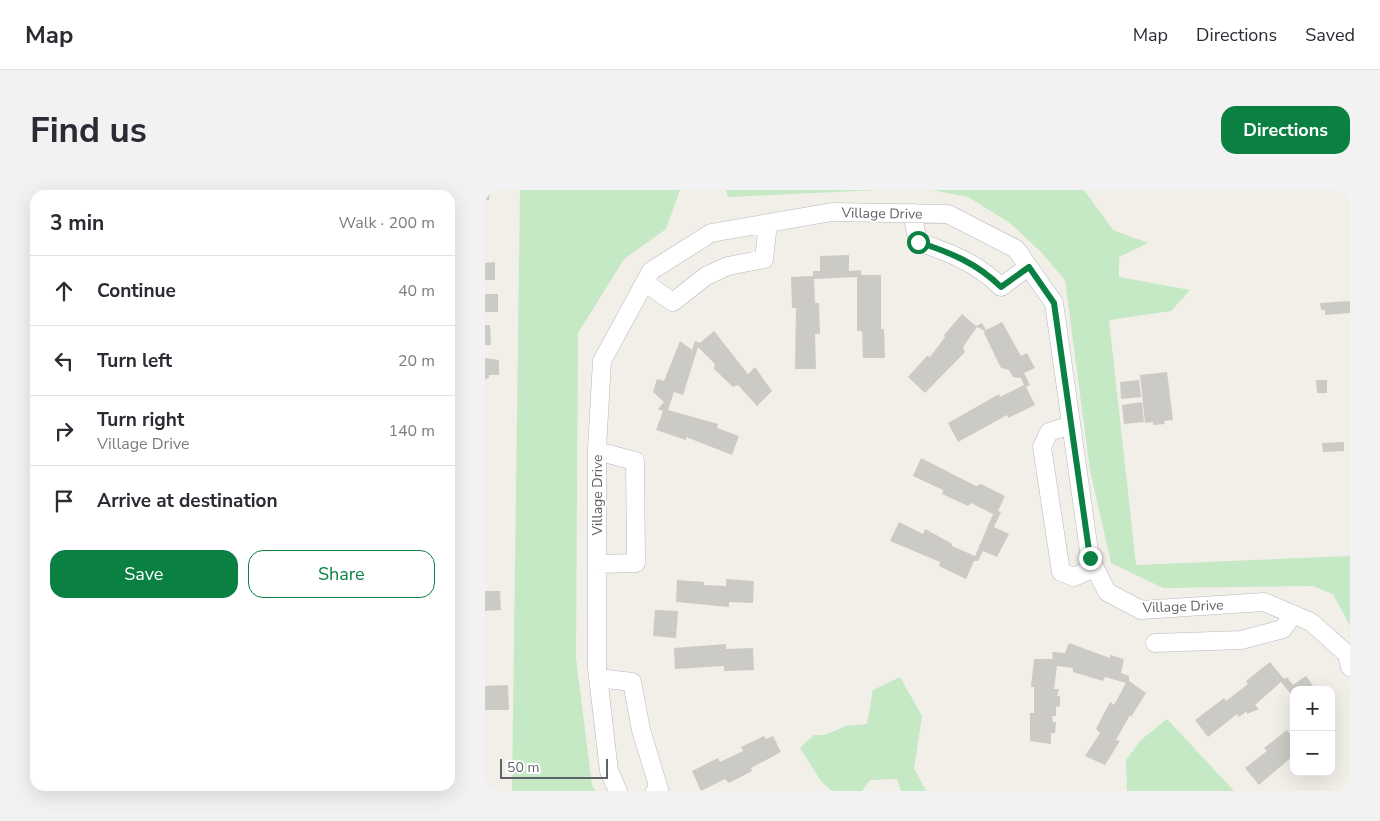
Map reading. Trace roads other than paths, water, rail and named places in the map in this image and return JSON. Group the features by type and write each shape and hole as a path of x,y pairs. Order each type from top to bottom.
{"street":[{"name":"Village Drive","path":"618,791 609,771 598,678 597,452 602,361 651,270 711,233 832,212 947,214 1016,249 1054,303 1090,558 1107,592 1141,610 1264,602 1311,622 1347,654 1350,667"},
{"path":"911,213 918,242 956,255 989,274 1001,287 1029,267"},
{"path":"645,283 673,302 706,276 728,266 764,259 768,223"},
{"path":"1071,425 1049,432 1042,447 1061,572 1074,577 1095,568"},
{"path":"597,452 635,461 636,563 597,564"},
{"path":"1155,643 1241,640 1283,630 1293,614"},
{"path":"598,678 632,682 641,730 659,789 655,791"}]}
